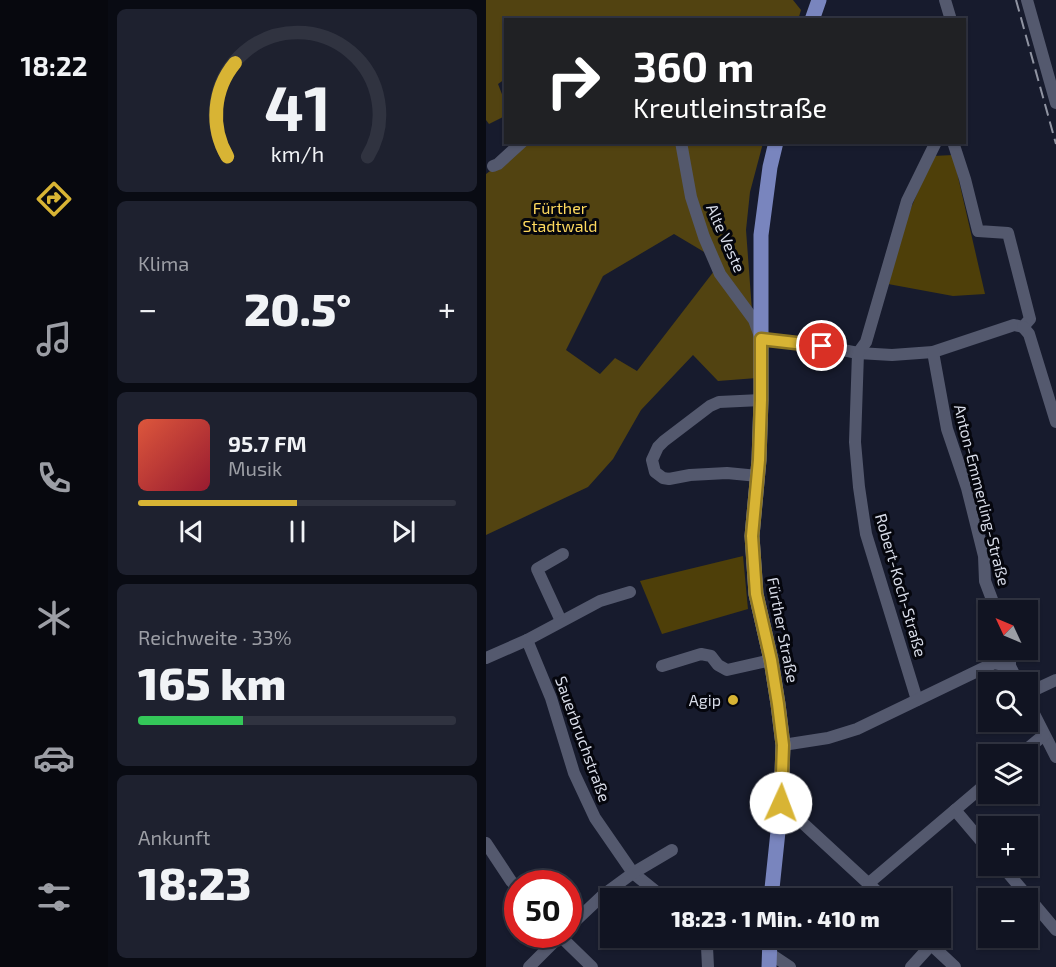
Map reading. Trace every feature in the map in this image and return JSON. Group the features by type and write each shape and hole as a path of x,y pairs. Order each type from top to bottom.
{"main road":[{"path":"813,18 819,0"},
{"name":"Fürther Straße","path":"772,888 781,803 783,745 771,660 756,594 752,536 758,476 761,400 760,235 776,144"}],"street":[{"path":"945,0 950,18"},
{"path":"1027,0 1056,103"},
{"path":"493,166 520,144"},
{"name":"Alte Veste","path":"681,144 693,205 704,237 720,274 754,320 761,339"},
{"name":"Robert-Koch-Straße","path":"917,700 866,534 855,442 858,353 866,342 907,201 935,144"},
{"path":"954,144 978,231 1008,233 1029,334 1056,422"},
{"path":"761,339 858,353 892,355 933,352 1014,325 1027,323"},
{"name":"Anton-Emmerling-Straße","path":"933,352 947,429 967,488 984,556 985,581 992,600"},
{"path":"758,476 726,473 669,479 655,472 652,460 658,447 664,441 710,406 719,402 761,400"},
{"path":"561,621 537,569 563,554"},
{"path":"486,658 527,640 600,601 630,592"},
{"name":"Sauerbruchstraße","path":"527,640 551,698 574,773 595,818 633,873 652,888"},
{"path":"662,666 701,654 711,656 718,665 728,670 771,660"},
{"path":"1010,660 1013,672"},
{"path":"783,745 828,738 857,729 994,663 1010,666"},
{"path":"1038,688 1056,680"},
{"path":"1038,723 1056,757"},
{"path":"1033,744 1044,735"},
{"path":"869,883 978,790"},
{"path":"781,803 874,888"},
{"path":"955,810 978,837"},
{"path":"486,843 504,870"},
{"path":"582,914 603,895 633,873 672,850"},
{"path":"1010,876 1056,930"},
{"path":"529,967 547,948"},
{"path":"575,948 592,967"},
{"path":"707,948 708,967"},
{"path":"911,967 923,948"},
{"path":"935,948 955,967"},
{"path":"769,960 790,967"}],"shaded area":[{"path":"953,155 985,294 953,296 888,284 900,234 933,156"},
{"path":"743,556 748,609 662,634 640,581"}],"green space":[{"path":"486,0 793,0 801,10 799,18 504,18 504,80 498,84 504,99 504,116 489,124 486,120"},
{"name":"Fürther Stadtwald","path":"527,144 763,144 750,192 746,230 757,378 718,381 693,355 641,410 613,459 588,487 486,535 486,174","holes":["674,234 721,262 637,371 615,358 600,374 566,350 603,276"]}],"railway":[{"path":"1016,0 1056,144"}],"place":[{"name":"Agip","path":"733,700"}],"route":[{"path":"781,803 783,745 771,660 756,594 752,536 759,460 761,339 822,346"}]}
